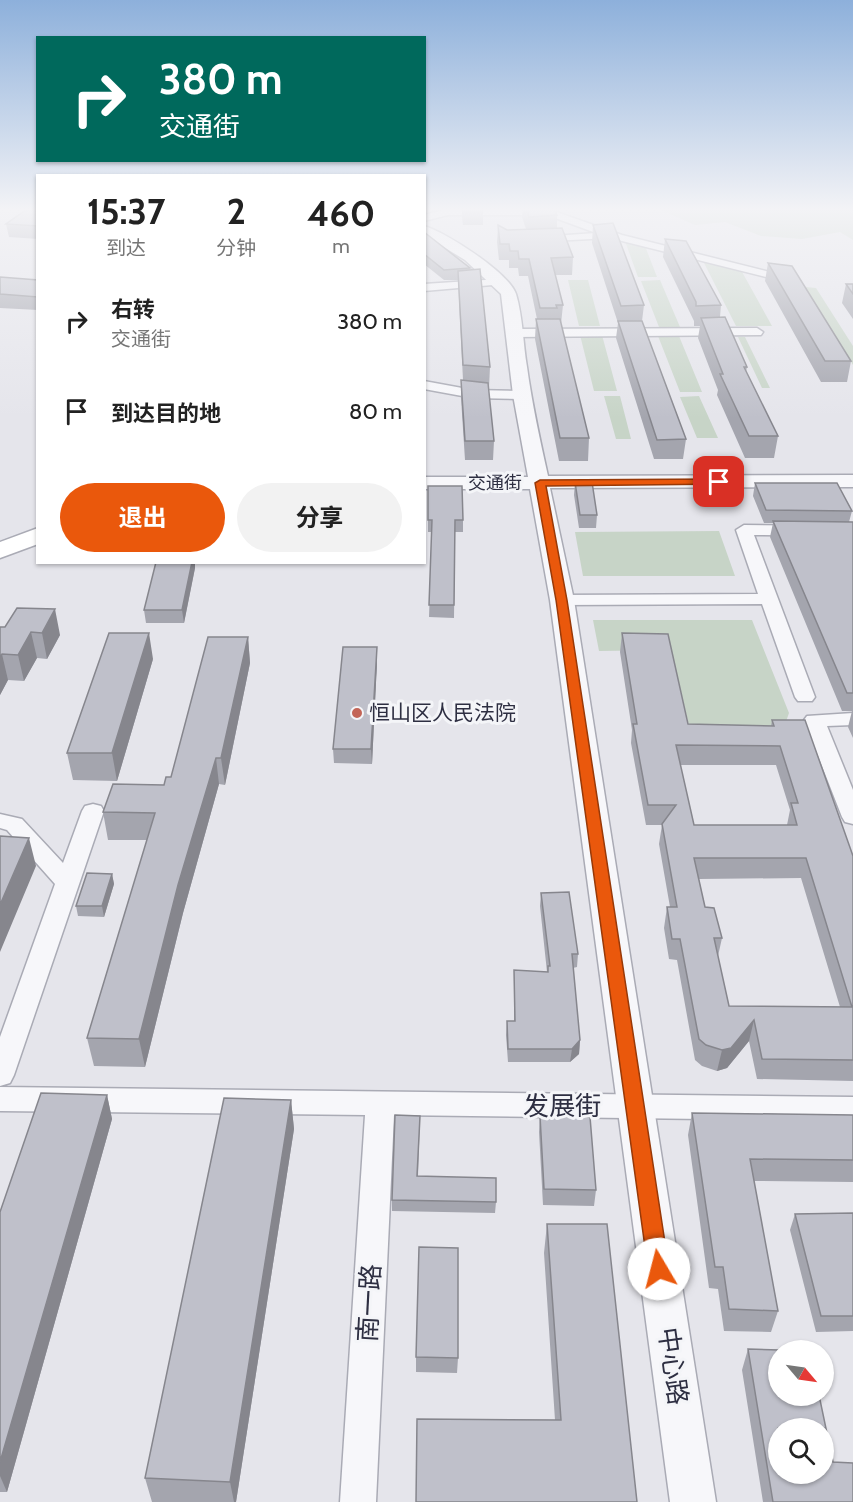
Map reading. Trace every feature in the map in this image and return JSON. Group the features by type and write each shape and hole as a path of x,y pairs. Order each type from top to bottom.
{"main road":[{"path":"0,549 36,534"}],"street":[{"path":"494,277 500,282"},
{"path":"779,277 795,281"},
{"path":"426,288 500,282"},
{"name":"中心路","path":"500,282 508,293 522,396 562,600 693,1502"},
{"path":"514,333 757,332"},
{"path":"426,385 473,394 522,396"},
{"name":"交通街","path":"426,483 853,481"},
{"path":"805,697 744,530 853,531"},
{"path":"562,600 769,599"},
{"path":"853,719 814,720 853,817"},
{"path":"0,1076 93,811"},
{"path":"0,821 14,824 68,883"},
{"name":"发展街","path":"0,1099 853,1109"},
{"name":"南一路","path":"358,1502 380,1104"}],"green space":[{"path":"711,277 745,277 772,326 736,326"},
{"path":"568,280 588,280 600,326 579,326"},
{"path":"660,280 680,327 659,327 641,281"},
{"path":"805,287 816,288 853,346 853,365"},
{"path":"580,335 602,335 617,391 594,391"},
{"path":"658,336 679,336 702,392 680,392"},
{"path":"738,337 745,337 770,388 762,388"},
{"path":"604,396 620,396 631,439 616,439"},
{"path":"699,396 718,438 697,438 680,397"},
{"path":"719,531 735,576 583,576 575,532"},
{"path":"593,620 752,620 789,713 783,730 692,738 671,650 599,651"}],"building":[{"path":"0,277 36,280 36,297 0,294"},
{"path":"458,277 481,277 490,367 463,365"},
{"path":"533,277 556,277 563,305 556,305 557,308 540,308"},
{"path":"611,277 633,277 644,305 621,306"},
{"path":"684,277 706,277 721,305 696,306"},
{"path":"776,277 799,277 851,361 825,361"},
{"path":"846,284 853,284 853,294"},
{"path":"725,317 747,367 744,367 778,436 749,436 720,374 723,374 701,318"},
{"path":"536,319 560,319 589,438 560,438"},
{"path":"618,321 642,321 686,439 657,440"},
{"path":"461,380 488,383 494,441 465,441"},
{"path":"575,482 592,482 597,515 580,515"},
{"path":"755,483 837,483 852,511 766,510"},
{"path":"428,486 462,486 463,520 455,520 454,605 429,605 432,520 428,520"},
{"path":"773,521 853,522 853,693 847,693"},
{"path":"156,564 192,564 182,610 144,610"},
{"path":"17,608 55,609 42,633 31,632 18,655 2,654 0,657 0,627 5,627"},
{"path":"109,633 149,633 112,753 67,753"},
{"path":"622,633 668,634 688,724 774,726 772,720 805,720 853,856 853,1060 762,1059 754,1020 731,1048 722,1050 706,1045 699,1039 680,939 672,939 667,907 677,907 662,824 676,805 648,805 633,724 637,724","holes":["676,745 780,746 798,803 791,803 797,825 694,825","694,858 806,858 852,1007 729,1006 714,938 722,938 714,908 705,907"]},
{"path":"208,637 248,637 221,758 216,758 178,885 139,1039 87,1038 155,813 103,812 113,784 164,785 166,777 171,777"},
{"name":"恒山区人民法院","path":"343,647 377,647 371,749 333,749"},
{"path":"0,836 29,838 0,905"},
{"path":"87,873 112,874 102,906 76,906"},
{"path":"569,892 578,954 572,954 580,1040 572,1049 508,1049 507,1021 515,1021 514,970 548,972 548,966 550,966 541,893"},
{"path":"41,1093 107,1095 0,1462 0,1212"},
{"path":"224,1098 291,1100 230,1482 145,1478"},
{"path":"692,1113 853,1115 853,1160 750,1159 778,1311 729,1309 723,1267 715,1267"},
{"path":"395,1115 420,1116 417,1176 496,1178 496,1202 392,1200"},
{"path":"540,1116 590,1117 596,1190 544,1189"},
{"path":"853,1213 853,1316 821,1316 795,1214"},
{"path":"547,1224 607,1224 637,1502 416,1502 417,1419 561,1420"},
{"path":"419,1247 458,1248 458,1358 416,1357"},
{"path":"748,1349 768,1350 768,1406 821,1406 824,1418 768,1418 768,1471"},
{"path":"834,1462 853,1463 853,1502 773,1502 770,1484 834,1484"}],"place":[{"name":"恒山区人民法院","path":"357,713"}],"route":[{"path":"659,1269 562,600 540,483 719,482"}]}
